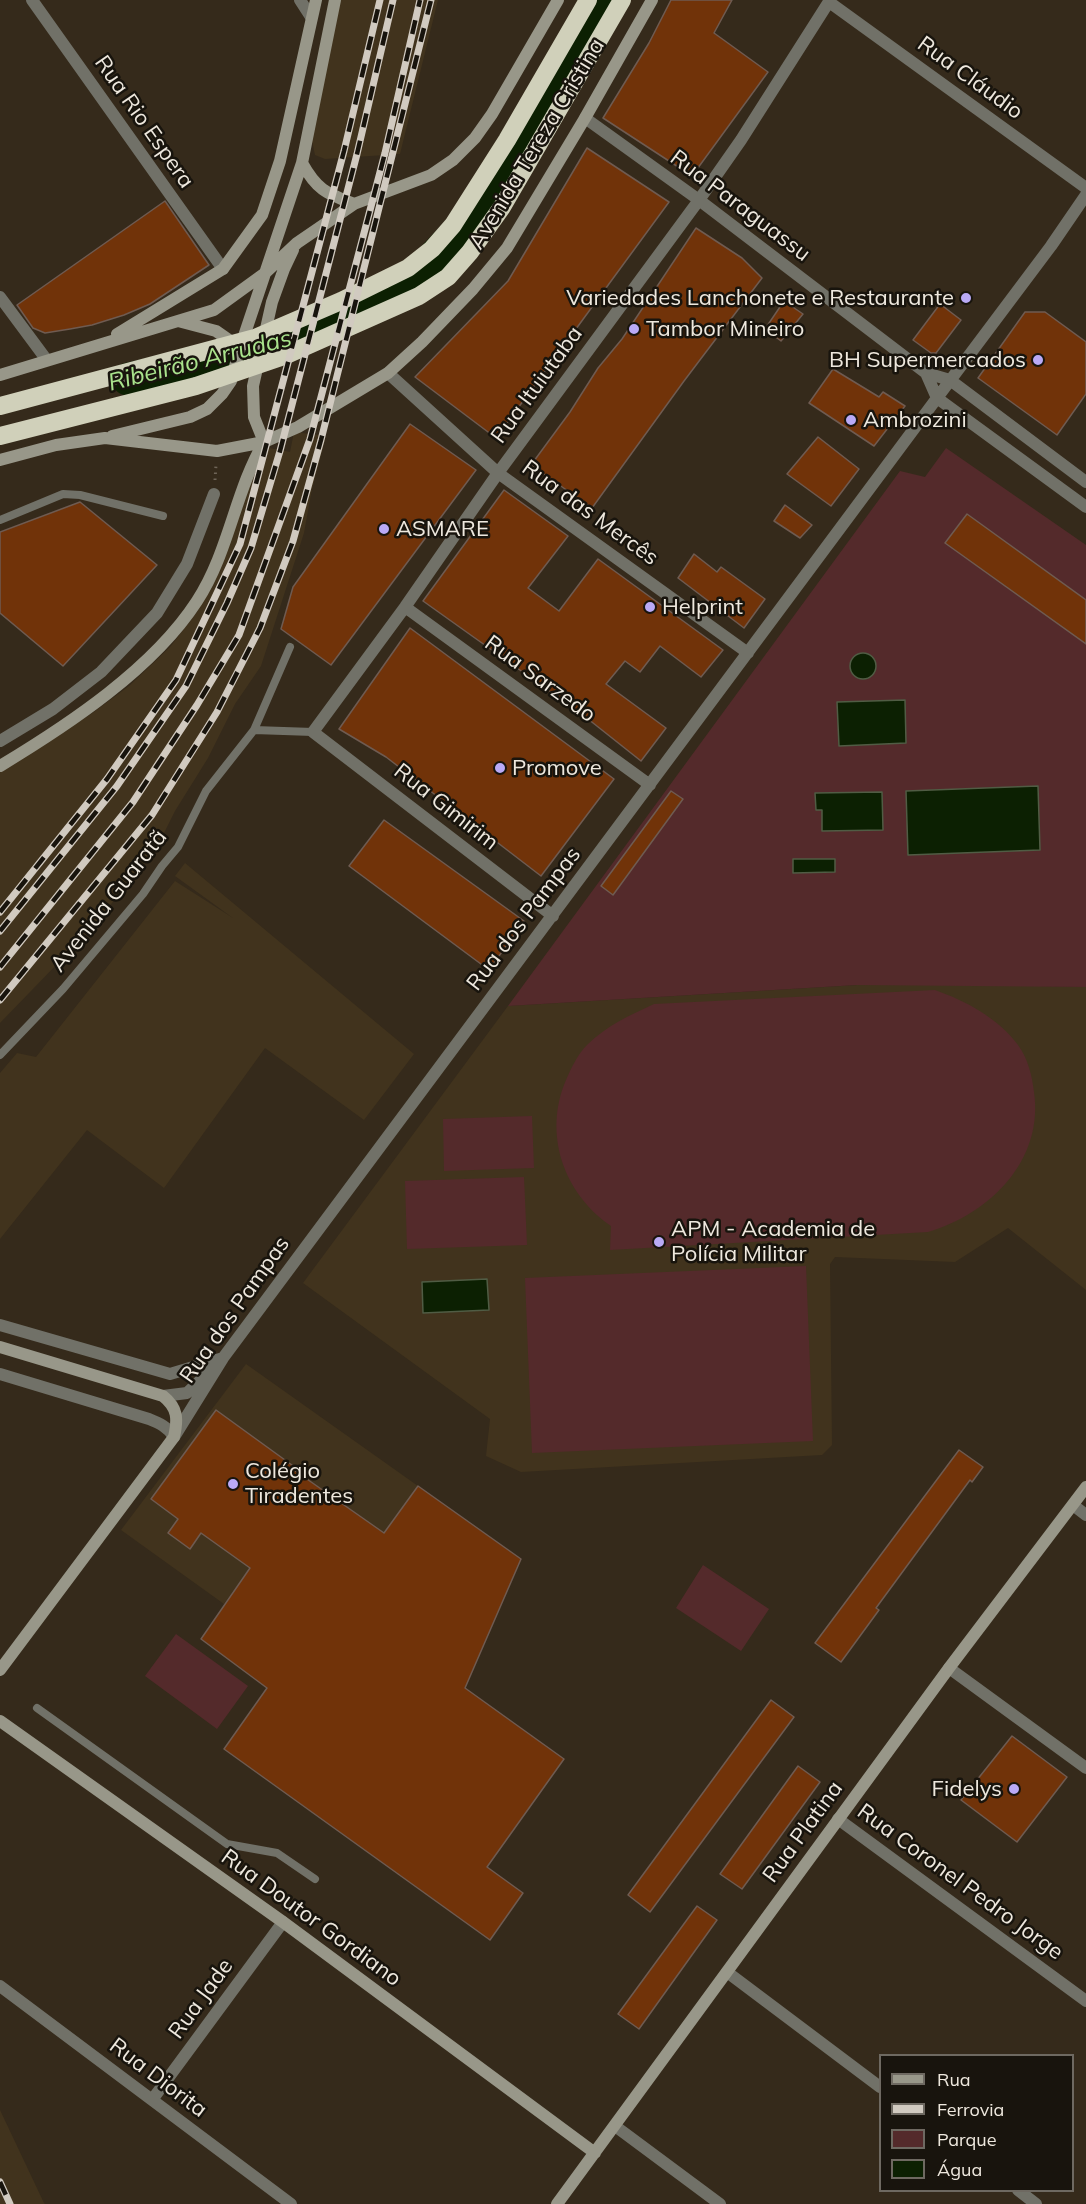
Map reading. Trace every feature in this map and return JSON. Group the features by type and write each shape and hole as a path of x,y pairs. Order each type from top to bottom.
{"highway":[{"name":"Avenida Tereza Cristina","path":"0,406 255,338 341,301 408,268 432,249 453,225 507,140 588,0"},
{"name":"Avenida Tereza Cristina","path":"0,436 196,386 284,356 419,296 448,277 470,252 502,207 622,0"}],"street":[{"name":"Rua Rio Espera","path":"32,0 223,269"},
{"path":"300,0 311,16"},
{"path":"102,343 223,269 262,215 280,161 316,0"},
{"path":"105,438 190,417 207,409 231,381 302,163 335,0"},
{"path":"0,375 214,310 265,273 297,243 354,204 431,174 453,160 492,114 558,0"},
{"name":"Avenida Tereza Cristina","path":"0,460 56,445 105,438 217,452 264,442 298,428 387,373 422,342 473,289 507,248 652,0"},
{"name":"Rua Cláudio","path":"830,1 1086,188"},
{"name":"Rua Ituiutaba","path":"313,732 405,607 498,472 699,200 741,140 830,1"},
{"name":"Rua Paraguassu","path":"585,118 699,200 926,374"},
{"path":"302,163 313,182 330,194 354,204"},
{"name":"Rua dos Pampas","path":"0,1670 174,1437 223,1358 1052,246 1086,195"},
{"path":"0,766 101,698 155,654 198,600 223,547 252,462 264,442 254,417 253,386 273,302 284,268 297,243"},
{"path":"0,297 46,360"},
{"path":"178,321 216,331 240,348"},
{"name":"Rua das Mercês","path":"387,373 498,472 748,653"},
{"path":"926,374 950,380 1086,482"},
{"path":"926,374 937,398 1086,507"},
{"path":"0,741 53,709 101,672 157,613 188,564 214,494"},
{"name":"Rua Sarzedo","path":"405,607 650,785"},
{"name":"Rua Gimirim","path":"313,732 553,916"},
{"path":"0,1325 170,1374 223,1358"},
{"path":"0,1347 163,1396 176,1409 178,1422 174,1437"},
{"path":"163,1396 187,1393 223,1358"},
{"path":"0,1374 149,1419 161,1424 174,1437"},
{"name":"Rua Platina","path":"557,2204 949,1668 1086,1487"},
{"path":"1073,1505 1086,1515"},
{"path":"949,1668 1086,1768"},
{"name":"Rua Doutor Gordiano","path":"0,1721 283,1922 595,2152"},
{"name":"Rua Coronel Pedro Jorge","path":"838,1819 1086,2001"},
{"name":"Rua Jade","path":"152,2100 283,1922"},
{"path":"727,1971 879,2086"},
{"name":"Rua Diorita","path":"0,1986 291,2204"},
{"path":"615,2126 720,2204"},
{"path":"1021,2192 1036,2204"}],"lane":[{"path":"0,520 63,494 80,495 164,516"},
{"name":"Avenida Guaratã","path":"0,1055 63,989 143,894 178,847 206,791 254,730 290,647"},
{"path":"254,730 313,732"},
{"path":"37,1708 227,1844 277,1853 315,1879"}],"path":[{"path":"214,494 217,452"}],"shaded area":[{"path":"337,0 438,0 400,154 325,159 315,155 311,136"},
{"path":"294,432 326,436 312,489 304,533 261,666 235,704 208,758 175,811 157,847 91,929 0,1023 0,771 91,714 129,686 170,647 197,612 220,565 259,446 290,452"},
{"path":"185,863 414,1054 364,1120 265,1048 164,1188 87,1130 0,1239 0,1073 17,1053 36,1057 175,881 233,918 175,876"},
{"name":"APM - Academia de Polícia Militar","path":"951,984 1086,987 1086,1290 1008,1228 955,1262 835,1257 830,1264 832,1445 822,1455 521,1472 486,1456 490,1419 303,1283 508,1006 857,985"},
{"name":"Colégio Tiradentes","path":"246,1364 418,1486 384,1533 311,1482 224,1604 121,1530"},
{"path":"0,2110 44,2203 45,2204 0,2204"}],"green space":[{"path":"946,448 1086,545 1086,987 857,985 508,1006 900,471 925,477"},
{"path":"935,990 970,1005 1001,1027 1018,1045 1031,1073 1035,1117 1030,1140 1021,1161 1008,1181 991,1198 951,1224 928,1232 610,1250 611,1226 580,1197 562,1160 557,1141 559,1100 566,1080 572,1066 594,1038 619,1021 654,1004"},
{"path":"532,1116 534,1168 444,1171 443,1119"},
{"path":"524,1177 527,1245 407,1249 405,1181"},
{"path":"806,1266 813,1441 532,1453 525,1278"},
{"path":"703,1565 769,1609 741,1651 676,1608"},
{"path":"176,1634 248,1686 217,1729 145,1676"}],"water":[{"path":"863,653 872,657 876,666 872,675 863,679 854,675 850,666 854,657"},
{"path":"905,700 906,743 839,746 837,702"},
{"path":"1038,786 1040,850 908,855 906,791"},
{"path":"882,792 883,830 822,831 822,810 816,810 815,793"},
{"path":"793,859 835,859 835,872 793,873"},
{"path":"487,1279 489,1310 423,1313 422,1282"}],"building":[{"path":"671,0 732,0 714,33 768,72 692,176 603,118 649,43"},
{"path":"587,148 669,202 496,438 415,377 508,281"},
{"path":"165,201 209,265 150,304 124,315 92,325 45,333 33,328 17,305"},
{"path":"696,228 742,258 762,278 592,508 531,465 570,412 598,368 622,339"},
{"path":"784,301 803,314 781,341 765,329"},
{"path":"940,304 961,320 936,353 931,353 913,340"},
{"name":"BH Supermercados","path":"1025,312 1045,312 1086,342 1086,394 1057,435 978,378"},
{"path":"833,369 879,397 883,392 905,406 874,446 809,403"},
{"name":"ASMARE","path":"410,424 476,470 331,665 281,629 293,587"},
{"path":"818,437 859,469 831,506 787,474"},
{"path":"504,490 568,536 528,588 559,611 598,559 723,650 701,677 660,646 640,672 625,661 606,684 666,728 641,761 583,715 423,601"},
{"path":"80,502 157,565 63,666 0,613 0,532"},
{"path":"785,505 812,525 800,538 774,521"},
{"path":"967,514 1086,600 1086,644 945,543"},
{"path":"694,554 717,572 721,567 765,599 744,628 678,578"},
{"name":"Promove","path":"410,628 614,779 541,876 386,757 339,729"},
{"path":"671,791 683,799 613,895 601,886"},
{"path":"384,820 524,921 489,970 349,866"},
{"path":"216,1410 296,1468 294,1470 384,1533 418,1486 521,1559 465,1688 564,1759 487,1867 523,1893 490,1940 224,1749 267,1688 201,1639 250,1568 201,1533 190,1549 168,1533 178,1519 151,1499"},
{"path":"959,1450 983,1467 972,1482 970,1480 876,1608 879,1610 841,1662 815,1643"},
{"path":"771,1700 794,1717 650,1912 628,1895"},
{"name":"Fidelys","path":"1012,1736 1067,1777 1017,1842 961,1800"},
{"path":"798,1766 820,1782 742,1889 720,1874"},
{"path":"697,1906 717,1920 639,2029 618,2014"}],"waterway":[{"name":"Ribeirão Arrudas","path":"128,379 274,347 358,314 390,296 429,262 465,224 598,0"}],"railway":[{"path":"0,912 107,779 176,680 240,544 344,151 380,0"},
{"path":"0,931 117,786 186,686 251,548 280,451 357,154 393,0"},
{"path":"0,967 133,802 197,705 239,635 310,439 385,153 420,0"},
{"path":"0,1000 152,815 217,712 260,628 293,541 321,440 431,0"},
{"path":"0,2182 10,2204"}],"place":[{"name":"Variedades Lanchonete e Restaurante","path":"966,298"},
{"name":"Tambor Mineiro","path":"634,329"},
{"name":"BH Supermercados","path":"1038,360"},
{"name":"Ambrozini","path":"851,420"},
{"name":"ASMARE","path":"384,529"},
{"name":"Helprint","path":"650,607"},
{"name":"Promove","path":"500,768"},
{"name":"APM - Academia de Polícia Militar","path":"659,1242"},
{"name":"Colégio Tiradentes","path":"233,1484"},
{"name":"Fidelys","path":"1014,1789"}]}
